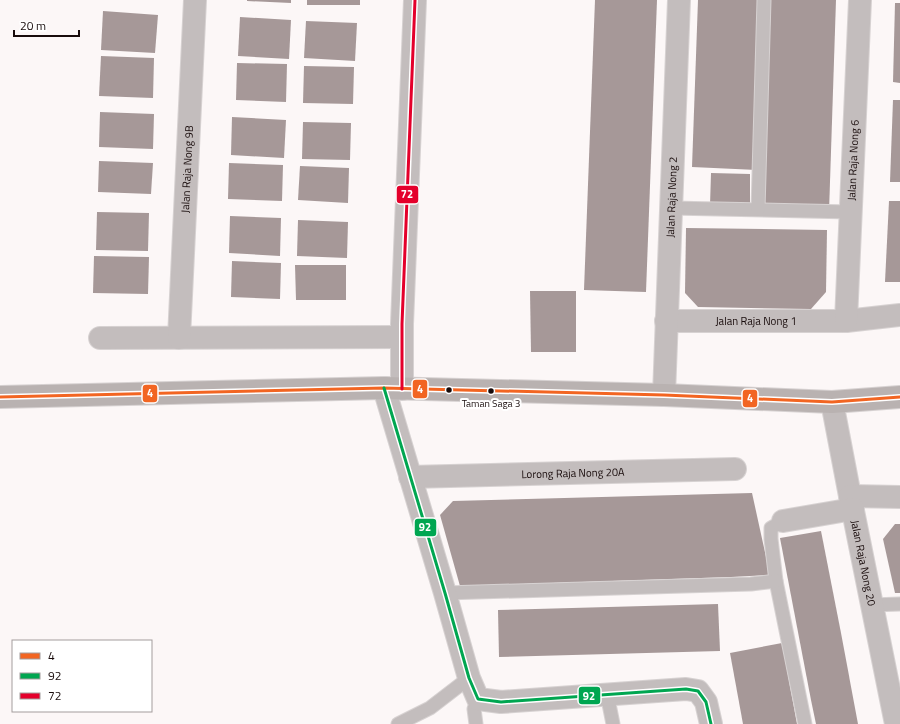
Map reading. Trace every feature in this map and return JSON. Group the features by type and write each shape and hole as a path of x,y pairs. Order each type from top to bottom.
{"main road":[{"path":"0,396 393,388 664,395 832,402 900,397"}],"street":[{"name":"Jalan Raja Nong 9B","path":"179,338 195,0"},
{"path":"415,0 402,337 393,388 410,477 469,678 478,699 501,702 686,688 698,691 706,702 711,724"},
{"name":"Jalan Raja Nong 2","path":"664,395 679,0"},
{"name":"Jalan Raja Nong 6","path":"846,321 860,0"},
{"name":"Jalan Raja Nong 1","path":"666,321 846,321 900,315"},
{"path":"100,338 402,337"},
{"name":"Jalan Raja Nong 20","path":"832,402 872,606 896,697 896,724"},
{"name":"Lorong Raja Nong 20A","path":"410,477 735,469"},
{"path":"783,521 851,502 900,497"}],"lane":[{"path":"758,209 764,0"},
{"path":"671,208 850,212"},
{"path":"783,521 771,528 771,539 776,581 805,724"},
{"path":"445,593 751,584 776,581"},
{"path":"872,606 900,604"},
{"path":"398,724 430,708 469,678"},
{"path":"607,694 613,724"},
{"path":"476,724 474,709 478,699"}],"building":[{"path":"291,0 291,3 247,1"},
{"path":"307,0 360,0 360,5 307,5"},
{"path":"595,0 657,0 646,292 584,290"},
{"path":"698,0 763,0 757,170 692,167"},
{"path":"771,0 836,0 829,212 763,210"},
{"path":"895,3 900,3 900,83 893,82"},
{"path":"103,11 158,15 155,53 101,50"},
{"path":"240,17 291,20 289,59 238,56"},
{"path":"306,21 357,23 355,61 304,58"},
{"path":"101,56 154,58 153,98 99,96"},
{"path":"237,63 287,64 286,102 236,100"},
{"path":"304,66 354,67 353,104 303,103"},
{"path":"893,100 900,100 900,182 890,182"},
{"path":"100,112 154,114 153,149 99,147"},
{"path":"232,117 286,120 284,158 231,155"},
{"path":"303,122 351,123 350,160 302,159"},
{"path":"99,161 153,163 151,194 98,192"},
{"path":"229,163 283,165 282,201 228,199"},
{"path":"300,166 349,168 348,203 298,200"},
{"path":"711,173 750,174 750,207 710,206"},
{"path":"889,201 900,201 900,282 885,282"},
{"path":"97,212 149,213 148,251 96,250"},
{"path":"230,216 281,218 280,256 229,253"},
{"path":"298,220 348,222 347,258 297,256"},
{"path":"686,228 827,230 826,292 811,309 698,307 685,293"},
{"path":"94,256 149,257 148,294 93,293"},
{"path":"232,261 281,263 280,299 231,297"},
{"path":"295,265 346,265 346,300 296,300"},
{"path":"530,291 576,291 576,352 531,352"},
{"path":"752,493 770,575 460,586 440,515 453,501"},
{"path":"895,524 900,524 900,593 895,593 883,539"},
{"path":"821,531 858,724 816,724 811,700 780,538"},
{"path":"718,604 720,651 499,657 498,610"},
{"path":"782,643 797,724 743,724 730,653"}],"transit line":[{"name":"72","path":"402,389 402,324 415,0"},
{"name":"4","path":"0,397 384,388 664,395 832,402 900,397"},
{"name":"92","path":"384,388 469,678 478,699 501,702 686,689 698,691 706,702 711,724"}],"place":[{"name":"Taman Saga 3","path":"491,391"}]}
